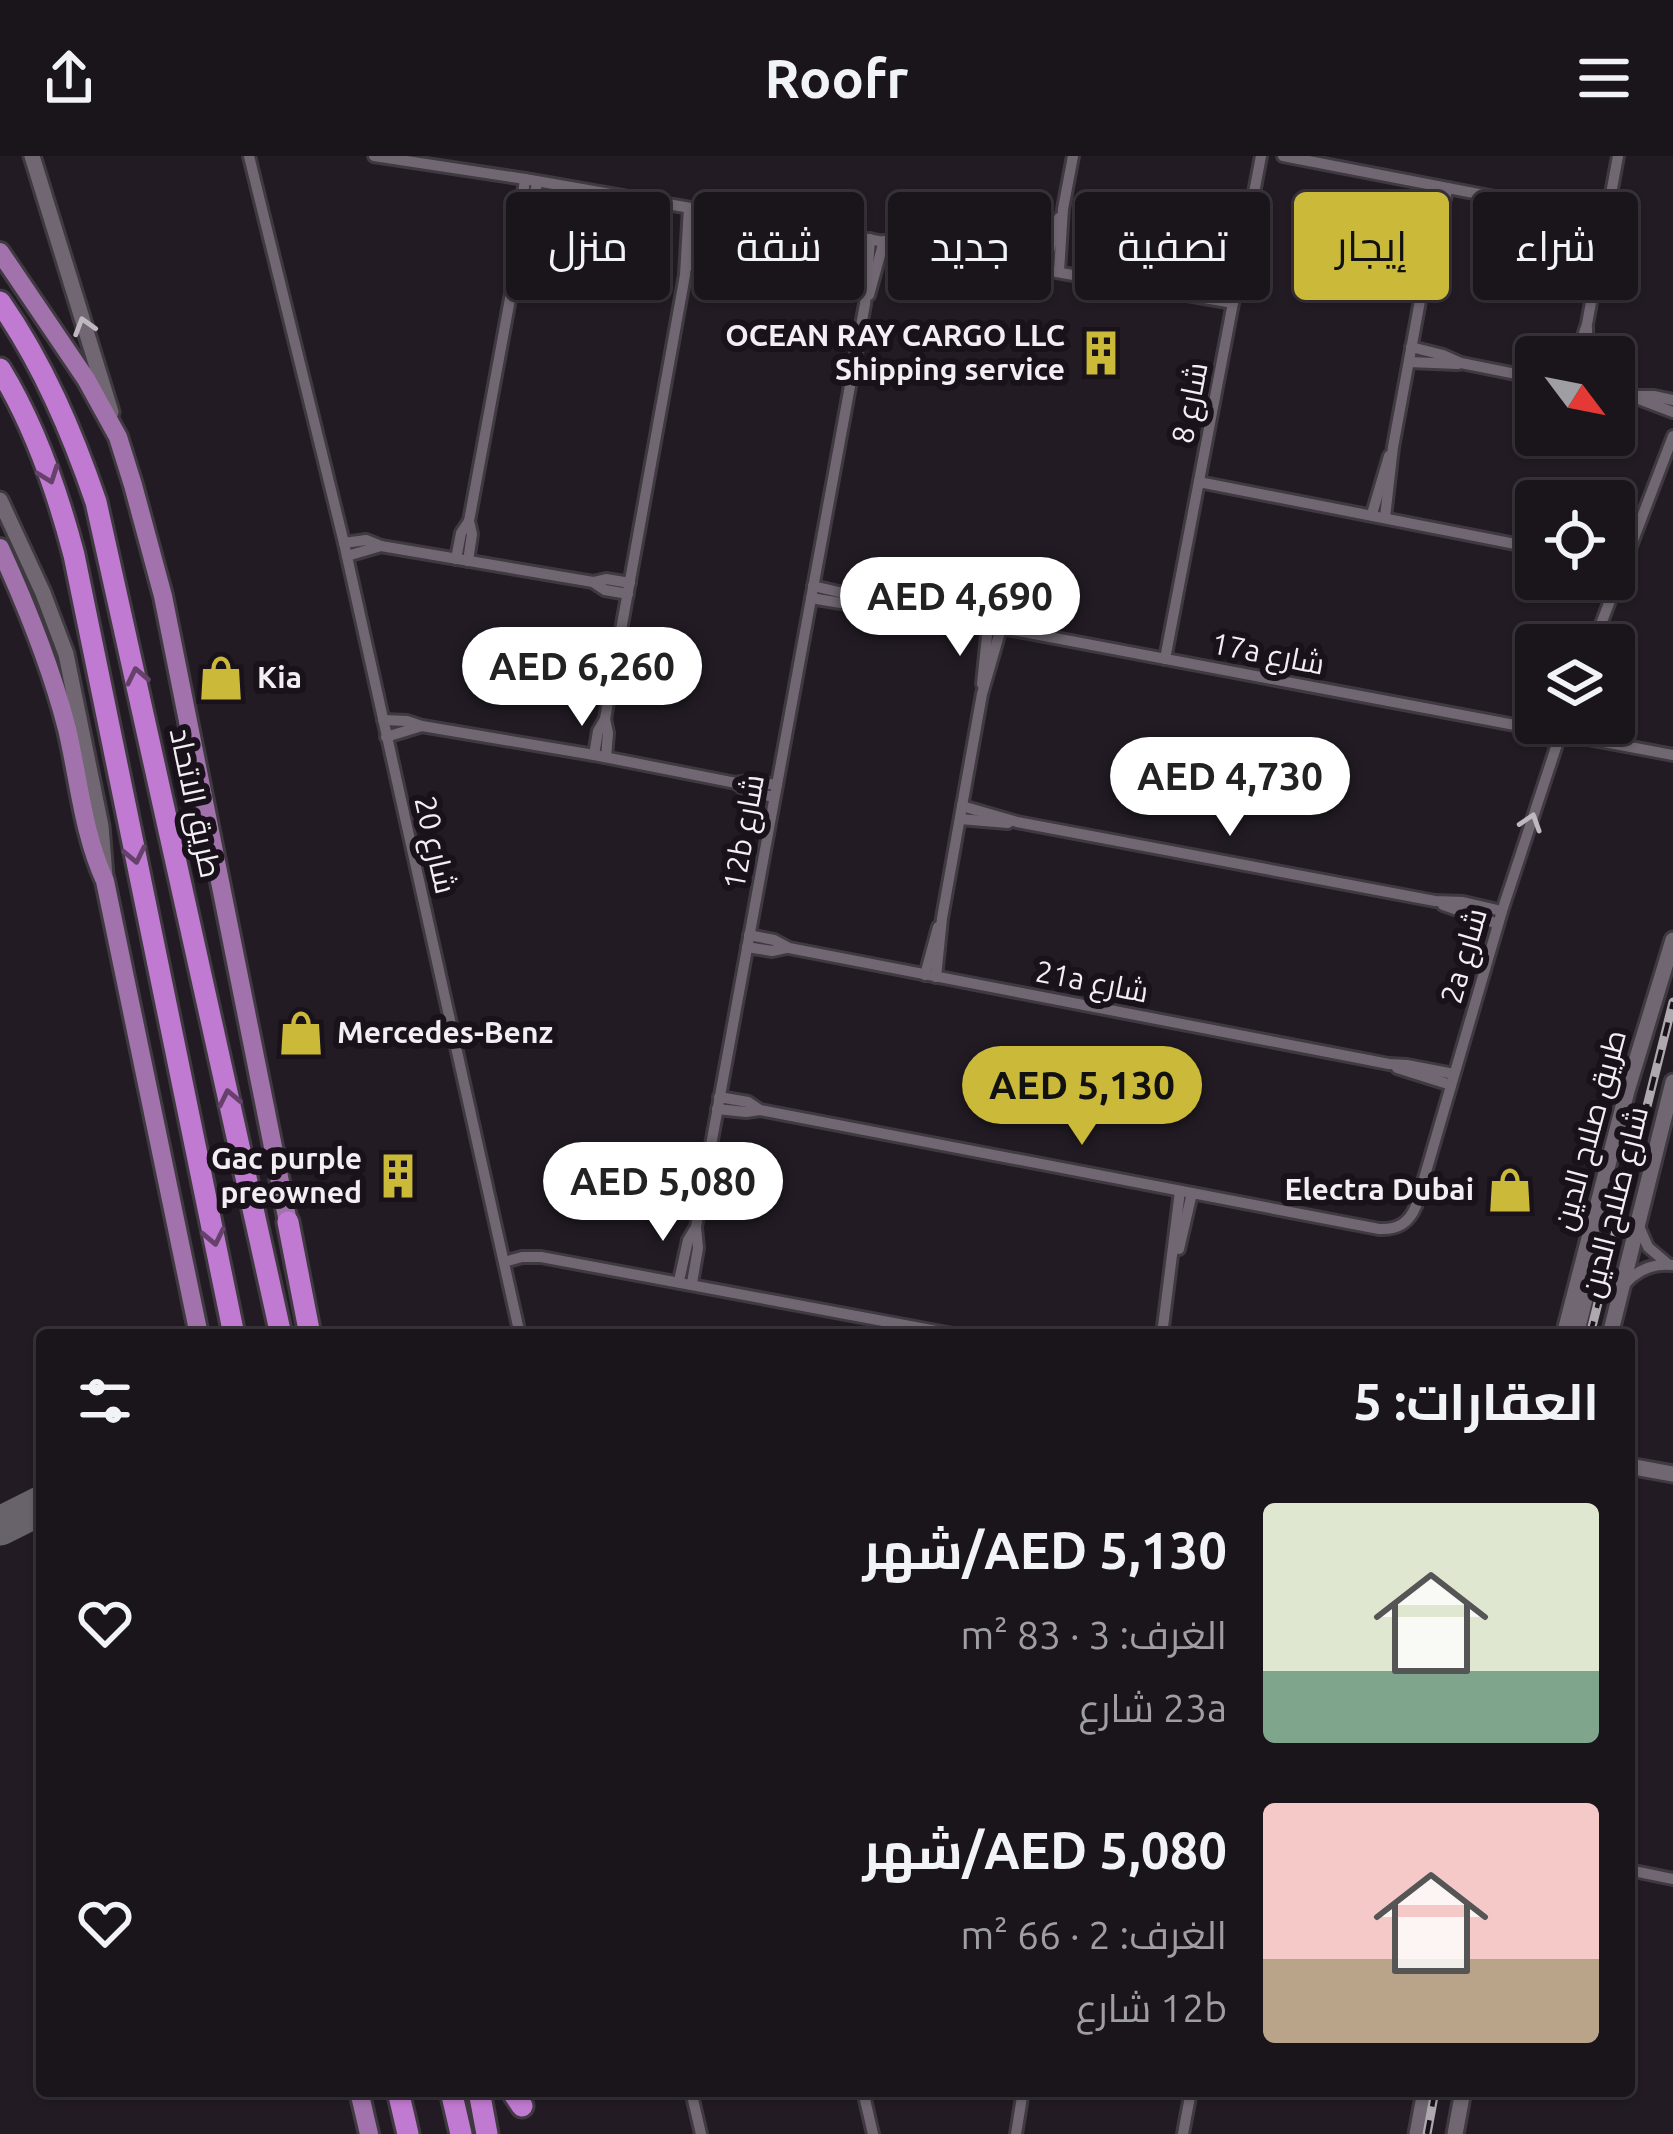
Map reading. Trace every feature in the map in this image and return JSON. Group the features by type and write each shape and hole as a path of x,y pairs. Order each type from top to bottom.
{"highway":[{"name":"طريق الاتحاد","path":"0,302 57,402 97,502 280,1329"},
{"path":"0,369 46,464 74,555 233,1329"},
{"path":"288,1222 309,1329"},
{"path":"399,2097 408,2134"},
{"path":"452,2097 461,2134"},
{"path":"480,2097 487,2134"}],"main road":[{"path":"32,156 163,596 288,1222"},
{"path":"0,252 86,379 118,437"},
{"path":"0,500 66,654 101,826 105,881 198,1329"},
{"path":"0,548 48,661 68,730 89,840 105,881"},
{"name":"طريق صلاح الدين","path":"1566,1329 1627,1091 1673,940"},
{"name":"شارع صلاح الدين","path":"1611,1329 1673,1082"},
{"path":"1578,1329 1594,1263 1591,1229"},
{"path":"1635,1467 1673,1474"},
{"path":"360,2097 369,2134"},
{"path":"1417,2134 1423,2097"},
{"path":"1454,2134 1461,2097"}],"street":[{"name":"شارع 20","path":"249,156 345,550 519,1329"},
{"path":"374,156 694,209"},
{"path":"1059,271 1072,156"},
{"name":"شارع 8","path":"1166,659 1261,156"},
{"path":"1283,156 1473,193"},
{"path":"1611,192 1618,156"},
{"path":"462,560 472,534 469,521 524,223 521,210 531,180"},
{"path":"1378,515 1442,187"},
{"path":"685,275 689,208"},
{"path":"1051,246 1063,209"},
{"path":"864,237 888,242"},
{"name":"12b شارع","path":"686,1282 699,1241 695,1227 865,304 870,238"},
{"name":"12b شارع","path":"865,304 884,241"},
{"path":"600,756 608,733 605,719 694,244"},
{"path":"1051,269 1233,303"},
{"path":"1583,336 1591,300"},
{"path":"1587,324 1587,336"},
{"path":"1411,347 1461,363"},
{"path":"1408,362 1461,363 1515,374"},
{"path":"1635,396 1673,400"},
{"path":"1635,398 1673,412"},
{"path":"1635,524 1673,436"},
{"path":"1199,482 1515,544"},
{"path":"345,550 366,541 593,582 614,580 629,588"},
{"name":"17a شارع","path":"812,592 841,603 855,600 1515,721"},
{"path":"930,975 994,627"},
{"path":"383,719 600,756 736,783 748,791 776,791"},
{"path":"386,737 422,727"},
{"name":"2a شارع","path":"1186,1192 1389,1230 1406,1222 1416,1206 1502,910 1557,744"},
{"name":"17a شارع","path":"1626,744 1673,755"},
{"path":"961,813 1502,910"},
{"path":"1435,901 1498,924"},
{"name":"21a شارع","path":"748,941 772,951 786,948 930,975 1452,1080"},
{"path":"718,1103 746,1112 760,1110 1186,1192 1159,1329"},
{"path":"1636,1222 1648,1246 1671,1264"},
{"path":"505,1262 541,1257 927,1329"},
{"path":"1620,1292 1640,1270 1671,1264"},
{"path":"1635,1871 1673,1879"},
{"path":"692,2097 701,2134"},
{"path":"864,2097 873,2134"},
{"path":"1016,2134 1022,2097"},
{"path":"1183,2134 1190,2097"}],"taxiway":[{"path":"0,1526 36,1508"}],"railway":[{"path":"1591,1329 1673,1002"},
{"path":"1427,2134 1434,2097"}],"place":[{"name":"OCEAN RAY CARGO LLC Shipping service","path":"1101,353"},
{"name":"Kia","path":"221,678"},
{"name":"Mercedes-Benz","path":"301,1033"},
{"name":"Gac purple preowned","path":"398,1176"},
{"name":"Electra Dubai","path":"1510,1190"}]}
